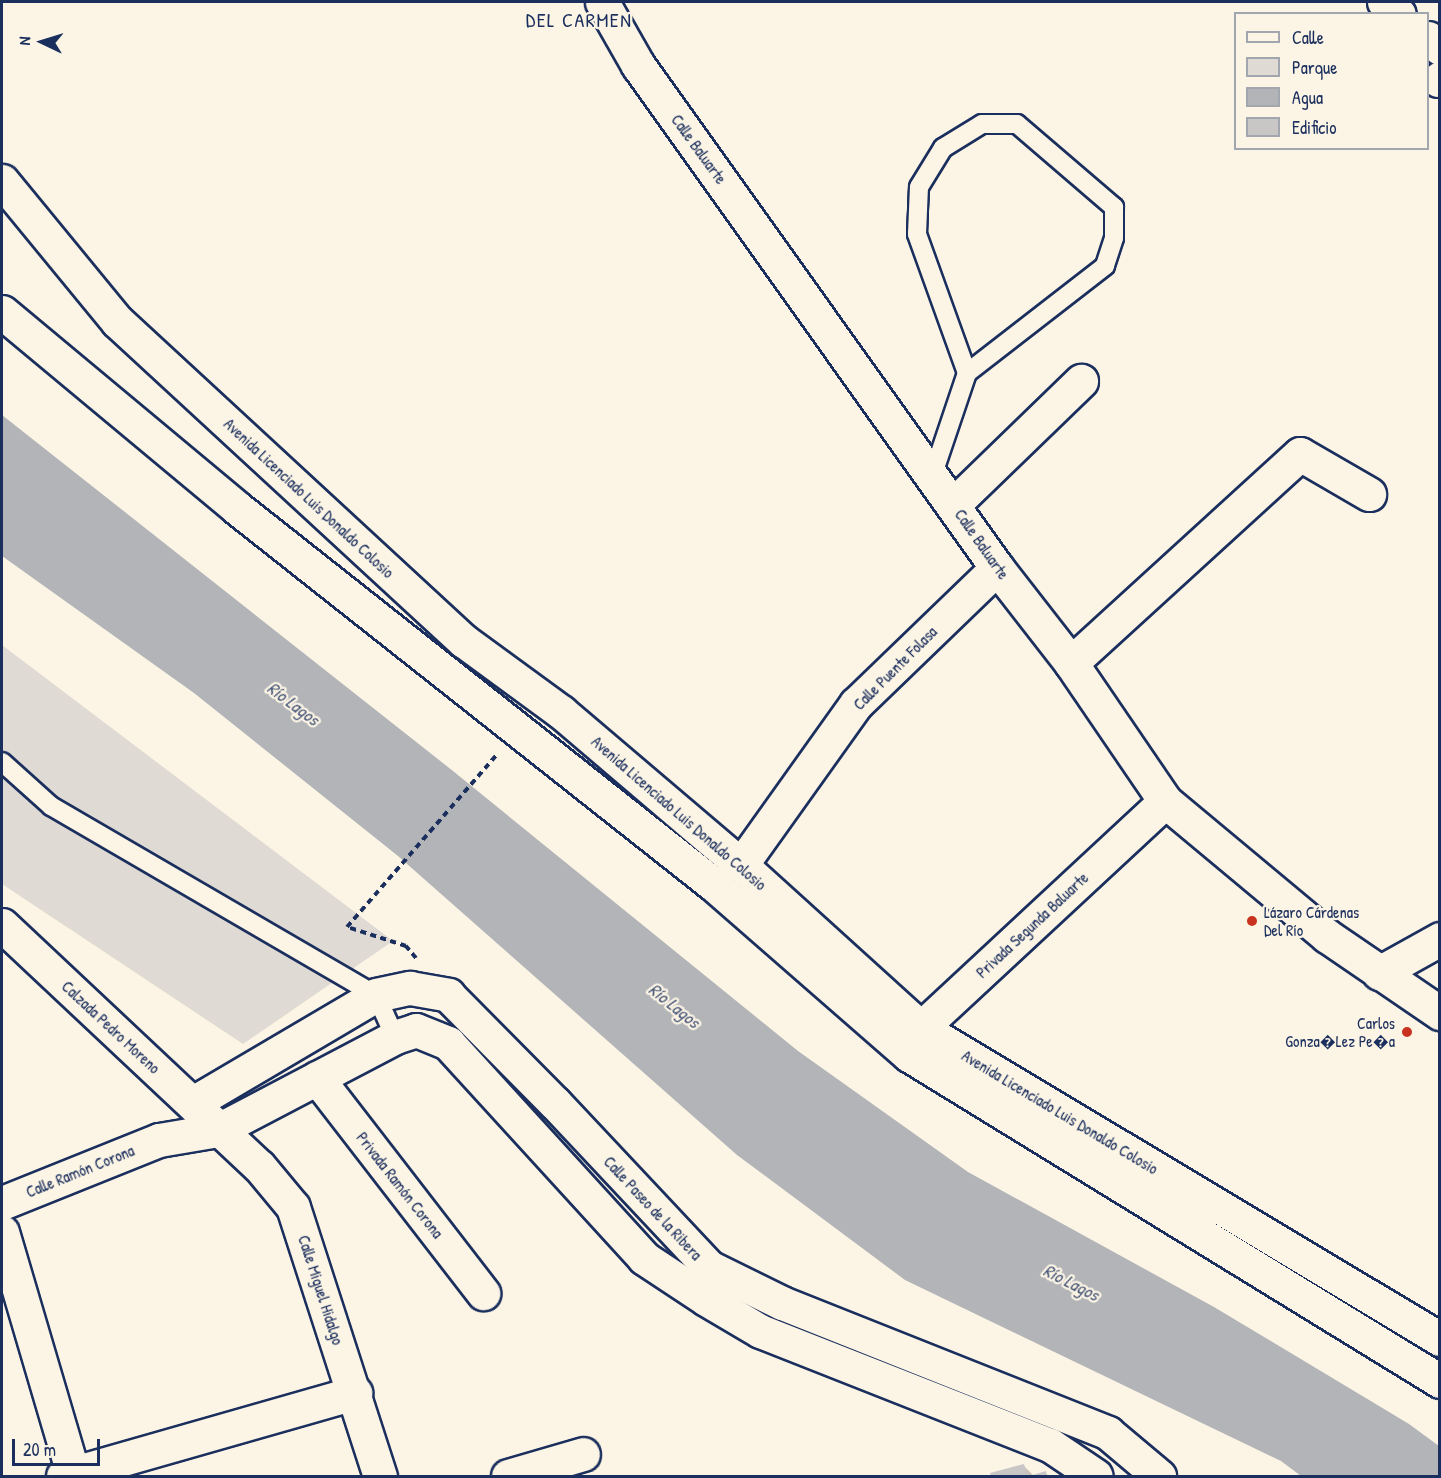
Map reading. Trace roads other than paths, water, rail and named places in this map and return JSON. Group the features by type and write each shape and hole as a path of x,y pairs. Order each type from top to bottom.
{"street":[{"name":"Calle Baluarte","path":"602,2 638,65 933,474 997,568 1071,663 1165,801 1327,936 1440,1012"},
{"path":"1384,2 1396,12"},
{"path":"1429,41 1439,69"},
{"name":"Avenida Licenciado Luis Donaldo Colosio","path":"2,181 126,329 464,641 561,712 741,865 915,1042 1440,1339"},
{"name":"Avenida Licenciado Luis Donaldo Colosio","path":"2,312 237,508 915,1042 1440,1381"},
{"path":"954,504 1081,381"},
{"path":"1071,663 1300,454 1369,494"},
{"name":"Calle Puente Folasa","path":"741,865 856,704 997,568"},
{"name":"Privada Segunda Baluarte","path":"915,1042 1165,801"},
{"name":"Calzada Pedro Moreno","path":"2,925 193,1103 218,1130"},
{"path":"1379,973 1440,939"},
{"name":"Calle Paseo de la Ribera","path":"193,1103 376,995 410,988 448,995 555,1102 709,1267 782,1304 1108,1433 1160,1476"},
{"name":"Calle Paseo de la Ribera","path":"218,1130 395,1037 416,1030 448,1043 644,1258 706,1299 760,1331 1050,1445 1096,1476"},
{"name":"Privada Ramón Corona","path":"317,1078 483,1293"},
{"name":"Calle Ramón Corona","path":"159,1140 193,1103"},
{"name":"Calle Ramón Corona","path":"2,1203 159,1140 218,1130"},
{"name":"Calle Miguel Hidalgo","path":"218,1130 259,1166 293,1207 380,1476"},
{"path":"2,1232 70,1475 355,1394"},
{"path":"508,1476 583,1454"}],"lane":[{"path":"933,474 967,373 1105,266 1114,238 1114,207 1017,124 982,124 943,148 918,186 917,234 967,373"},
{"path":"2,762 51,806 376,995 395,1037"}],"water":[{"name":"Río Lagos","path":"2,415 453,771 798,1051 968,1172 1214,1307 1409,1424 1439,1446 1439,1476 1301,1476 1281,1461 905,1280 737,1155 398,856 194,693 2,556"}],"place":[{"name":"Lázaro Cárdenas Del Río","path":"1252,921"},
{"name":"Carlos Gonza�Lez Pe�a","path":"1407,1032"}],"district":[{"name":"DEL CARMEN","path":"579,19"}]}
